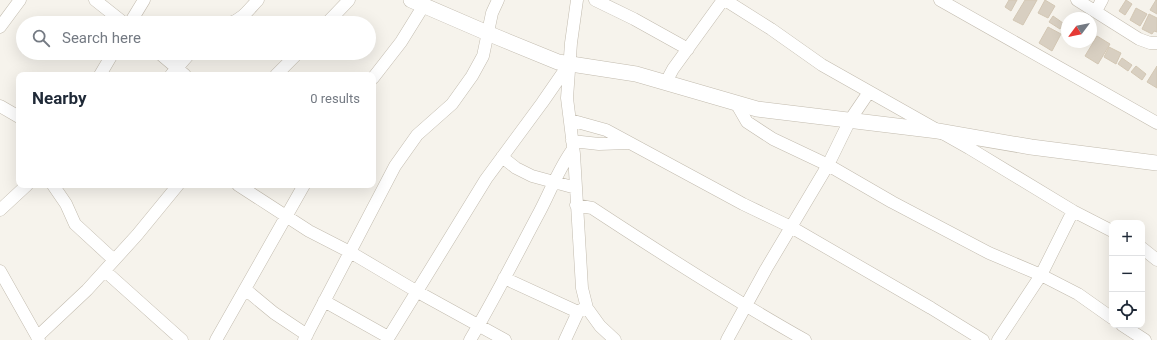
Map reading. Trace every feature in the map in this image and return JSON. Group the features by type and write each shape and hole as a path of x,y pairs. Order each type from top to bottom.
{"street":[{"path":"0,27 20,0"},
{"path":"95,0 115,16"},
{"path":"134,16 144,0"},
{"path":"243,16 258,0"},
{"path":"334,16 350,0"},
{"path":"245,289 305,338 395,166 417,135 452,104 472,76 483,56 492,13 498,0"},
{"path":"565,340 582,310 573,145 567,98 571,43 577,0"},
{"path":"595,0 634,19 688,49"},
{"path":"666,82 673,69 724,0 771,29 822,65 969,148 1073,211 1109,229"},
{"path":"940,0 1157,123"},
{"path":"1077,0 1139,39 1150,43 1157,43"},
{"path":"1096,11 1102,0"},
{"path":"376,74 400,42 418,3 558,62 636,74 757,109 938,131 1031,147 1157,163"},
{"path":"102,72 109,60"},
{"path":"166,60 177,72"},
{"path":"179,72 186,60"},
{"path":"279,72 291,60"},
{"path":"324,301 388,339 416,291 486,180 570,64"},
{"path":"727,340 745,306 828,165 850,120 869,92"},
{"path":"736,103 747,122 773,139 828,165 892,202 989,253 1041,275 1078,294 1109,316"},
{"path":"0,106 16,115"},
{"path":"570,120 606,130 743,204 791,227 931,308 983,340"},
{"path":"573,145 628,143"},
{"path":"470,340 479,326 573,145"},
{"path":"502,157 516,168 532,176 576,188"},
{"path":"0,210 24,188"},
{"path":"55,188 66,204 75,224 114,260"},
{"path":"0,272 38,338 87,290 175,188"},
{"path":"243,188 309,231 350,252 416,291 505,340"},
{"path":"216,340 302,188"},
{"path":"576,205 592,208 673,262 745,306 805,340"},
{"path":"998,340 1041,275 1073,211"},
{"path":"1145,250 1157,260"},
{"path":"104,271 182,340"},
{"path":"504,278 582,310 615,340"},
{"path":"1127,328 1145,340"}],"building":[{"path":"1009,0 1017,0 1011,11 1005,7"},
{"path":"1025,0 1037,0 1023,25 1013,20"},
{"path":"1045,0 1055,6 1048,18 1038,13"},
{"path":"1126,0 1132,4 1125,15 1119,11"},
{"path":"1156,0 1157,1 1157,14 1150,10"},
{"path":"1136,8 1147,14 1140,26 1130,20"},
{"path":"1149,14 1157,18 1157,32 1154,31 1152,34 1142,29"},
{"path":"1053,16 1061,22 1060,29 1049,22"},
{"path":"1048,27 1061,34 1052,51 1039,43"},
{"path":"1097,36 1110,44 1098,64 1085,56 1090,48 1097,48"},
{"path":"1109,47 1121,53 1116,64 1104,57"},
{"path":"1122,58 1132,65 1128,71 1118,64"},
{"path":"1136,66 1146,74 1142,80 1131,72"},
{"path":"1157,66 1157,88 1147,82"}]}
